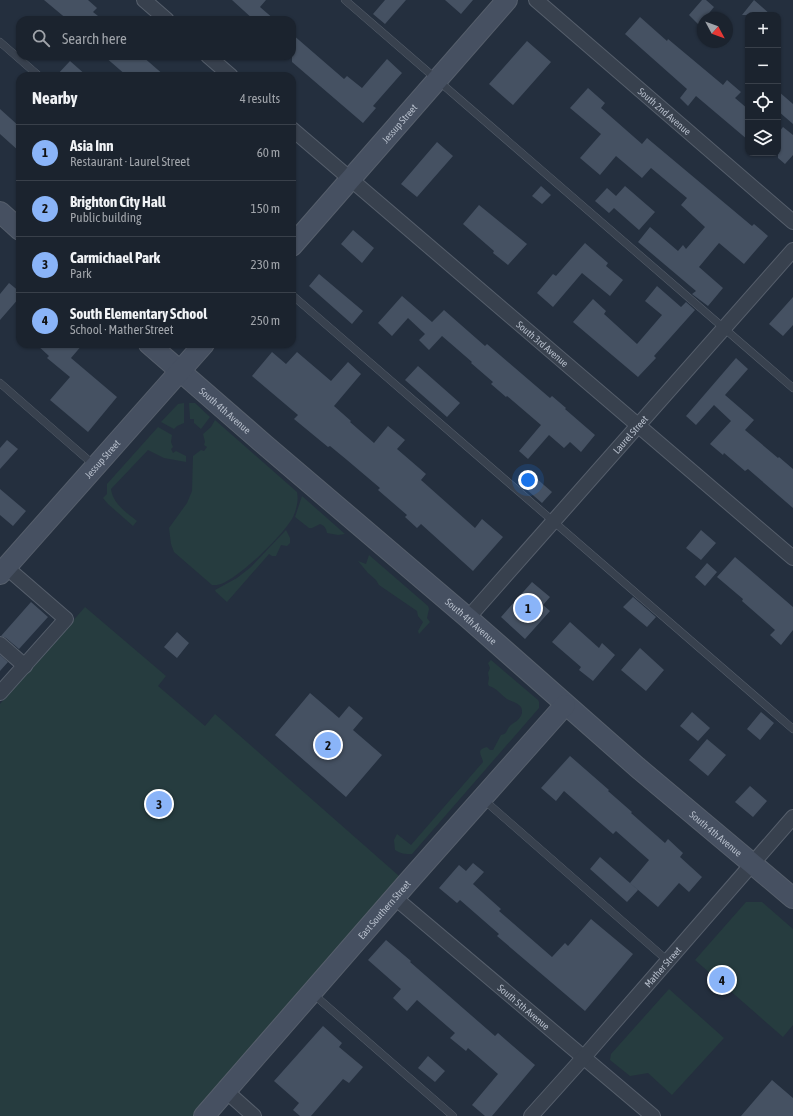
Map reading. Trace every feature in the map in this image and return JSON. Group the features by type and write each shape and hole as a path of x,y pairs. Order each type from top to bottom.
{"street":[{"path":"144,0 162,16"},
{"name":"Jessup Street","path":"296,241 507,0"},
{"name":"South 2nd Avenue","path":"536,0 793,222"},
{"path":"213,60 226,72"},
{"name":"South 3rd Avenue","path":"296,133 793,558"},
{"path":"0,212 16,226"},
{"name":"Laurel Street","path":"468,618 793,250"},
{"name":"South 4th Avenue","path":"153,348 468,618 637,767 793,898"},
{"name":"Jessup Street","path":"4,566 96,466 201,348"},
{"path":"0,694 66,619 4,566"},
{"path":"0,644 25,666"},
{"name":"East Southern Street","path":"204,1116 394,897 565,705"},
{"name":"Mather Street","path":"531,1116 793,817"},
{"name":"South 5th Avenue","path":"394,897 653,1116"},
{"path":"226,1091 254,1116"}],"lane":[{"path":"345,0 793,388"},
{"path":"0,42 16,56"},
{"path":"21,60 35,72"},
{"path":"296,298 552,522 793,729"},
{"path":"0,383 96,466"},
{"path":"482,798 668,961"},
{"path":"312,993 453,1116"}],"green space":[{"path":"184,403 184,423 174,429 161,422 178,404"},
{"path":"189,403 195,403 210,417 201,429 194,423 194,419 190,419"},
{"path":"215,420 297,492 298,499 296,509 287,527 260,556 229,580 218,585 212,585 174,552 171,544 169,528 187,503 192,491 193,456 201,450 204,451 207,447 204,445 205,442 203,434 211,427"},
{"path":"158,427 172,435 171,442 173,447 171,449 173,453 176,451 186,456 186,462 164,458 148,450 111,489 117,503 124,511 137,521 133,526 103,498 107,494 107,484"},
{"path":"302,496 345,534 338,535 327,533 325,527 320,524 309,528 295,517"},
{"path":"286,530 290,538 290,543 287,546 281,545 276,556 269,554 227,602 216,592 215,590 237,578 251,567"},
{"path":"369,555 428,606 429,609 427,618 430,622 419,634 418,631 423,622 418,616 417,611 379,585 358,561 366,564"},
{"path":"85,607 166,676 158,686 205,726 215,714 407,883 203,1116 0,1116 0,704"},
{"path":"491,660 538,700 539,708 412,854 399,852 395,850 394,840 397,834 411,845 483,762 480,751 487,747 490,750 493,750 501,735 503,735 521,716 522,710 520,706 489,686 488,673 490,668 488,663"},
{"path":"746,902 762,902 793,929 793,1025 783,1037 695,960"},
{"path":"669,989 724,1038 672,1095 648,1073 630,1076 610,1060 611,1054"}],"building":[{"path":"44,0 88,0 97,8 93,12 98,16 63,16"},
{"path":"232,0 266,0 260,7 270,16 250,16"},
{"path":"385,0 406,0 385,24 373,14"},
{"path":"445,0 473,0 461,14"},
{"path":"702,0 706,0 714,7 710,12 697,12 697,23 689,15"},
{"path":"754,0 768,12 745,12 745,15 742,15"},
{"path":"640,17 667,41 668,39 723,85 727,80 741,92 735,98 745,106 745,137 696,96 688,106 680,98 687,89 625,34"},
{"path":"296,37 344,79 347,76 362,88 387,59 402,73 373,106 376,108 363,123 292,62 292,60 296,60"},
{"path":"527,41 551,62 513,105 489,84"},
{"path":"109,60 147,60 160,72 122,72"},
{"path":"70,61 82,72 60,72"},
{"path":"588,88 605,103 601,108 642,144 647,138 752,226 754,224 768,236 744,264 719,243 699,267 723,288 708,306 692,294 696,291 638,242 650,227 678,251 683,245 686,249 705,227 681,205 687,198 651,168 642,178 616,156 600,175 580,158 601,134 570,108"},
{"path":"781,94 793,104 793,124 781,114"},
{"path":"0,109 16,123 16,148 0,134"},
{"path":"783,127 793,135 793,155 785,164 778,158 778,156 781,156 781,129"},
{"path":"437,142 453,156 417,197 401,184"},
{"path":"541,186 551,195 542,204 532,196"},
{"path":"625,186 655,212 639,230 614,208 609,213 595,201 607,188 616,196"},
{"path":"479,205 527,244 508,265 493,253 494,251 463,224"},
{"path":"353,230 374,248 362,263 341,244"},
{"path":"585,243 608,263 606,266 623,280 610,296 582,273 553,307 537,293 553,274 556,276"},
{"path":"319,274 363,311 352,324 309,286"},
{"path":"9,283 16,289 16,302 0,320 0,294"},
{"path":"657,286 681,307 686,302 695,310 654,356 656,358 638,377 573,322 593,299 606,311 604,314 637,344 662,315 645,301"},
{"path":"402,296 432,322 444,310 485,346 487,344 550,398 552,396 595,435 581,452 570,442 564,448 549,435 528,459 519,451 541,425 491,384 493,382 471,363 472,362 442,336 429,350 419,340 425,334 408,318 392,336 378,323"},
{"path":"793,297 793,325 783,336 769,324"},
{"path":"40,348 80,348 71,358 117,397 88,432 50,400 70,377 47,358 49,356"},
{"path":"272,352 286,364 297,352 331,381 348,362 361,374 334,406 374,443 388,426 405,440 397,449 426,474 421,480 475,528 482,519 503,537 473,571 421,524 417,528 405,517 407,515 378,490 380,488 330,446 328,447 294,419 298,415 252,376"},
{"path":"736,358 748,369 725,395 754,420 745,430 793,469 793,508 748,469 745,471 724,453 723,455 710,444 731,421 714,405 696,425 686,416"},
{"path":"418,366 460,403 447,417 405,380"},
{"path":"7,440 18,449 0,469 0,448"},
{"path":"536,478 552,492 542,503 526,489"},
{"path":"0,489 26,511 13,526 0,515"},
{"path":"701,530 716,543 701,560 686,548"},
{"path":"735,557 793,607 793,630 781,645 770,635 775,630 742,601 743,599 717,577"},
{"path":"707,563 717,572 705,586 695,577"},
{"path":"532,582 550,597 543,605 550,611 525,639 501,617"},
{"path":"633,597 656,617 647,627 623,607"},
{"path":"31,602 48,617 19,649 6,638 1,636"},
{"path":"570,622 599,648 602,643 615,655 593,681 579,670 581,667 552,642"},
{"path":"177,632 189,643 177,658 164,647"},
{"path":"640,648 664,670 646,691 621,670"},
{"path":"0,655 8,662 0,671"},
{"path":"310,693 339,718 349,706 363,718 353,730 382,755 346,797 275,735"},
{"path":"692,712 710,728 698,741 680,726"},
{"path":"761,712 774,723 760,740 747,729"},
{"path":"707,739 726,755 708,776 689,760"},
{"path":"570,756 609,790 608,791 632,812 631,813 665,843 668,839 683,853 680,857 702,877 689,892 679,883 658,907 630,883 649,860 616,831 613,834 564,791 556,801 541,788"},
{"path":"750,786 767,801 753,817 735,802"},
{"path":"600,857 638,890 627,902 590,869"},
{"path":"473,863 484,872 473,884 501,909 499,911 552,957 565,943 568,946 591,919 633,954 585,1011 497,936 499,934 460,900 457,903 439,888 459,865 466,871"},
{"path":"386,940 495,1036 498,1033 535,1065 492,1116 485,1116 472,1105 498,1074 468,1048 466,1051 450,1038 455,1033 417,1000 407,1011 393,998 401,989 368,960"},
{"path":"323,1026 342,1043 339,1047 363,1067 349,1083 343,1079 311,1116 300,1116 293,1110 299,1103 274,1081"},
{"path":"428,1056 445,1071 435,1082 418,1068"},
{"path":"772,1080 793,1098 793,1116 741,1116"}],"place":[{"name":"Asia Inn","path":"528,608"},
{"name":"Brighton City Hall","path":"328,745"},
{"name":"Carmichael Park","path":"159,804"},
{"name":"South Elementary School","path":"722,980"}]}
